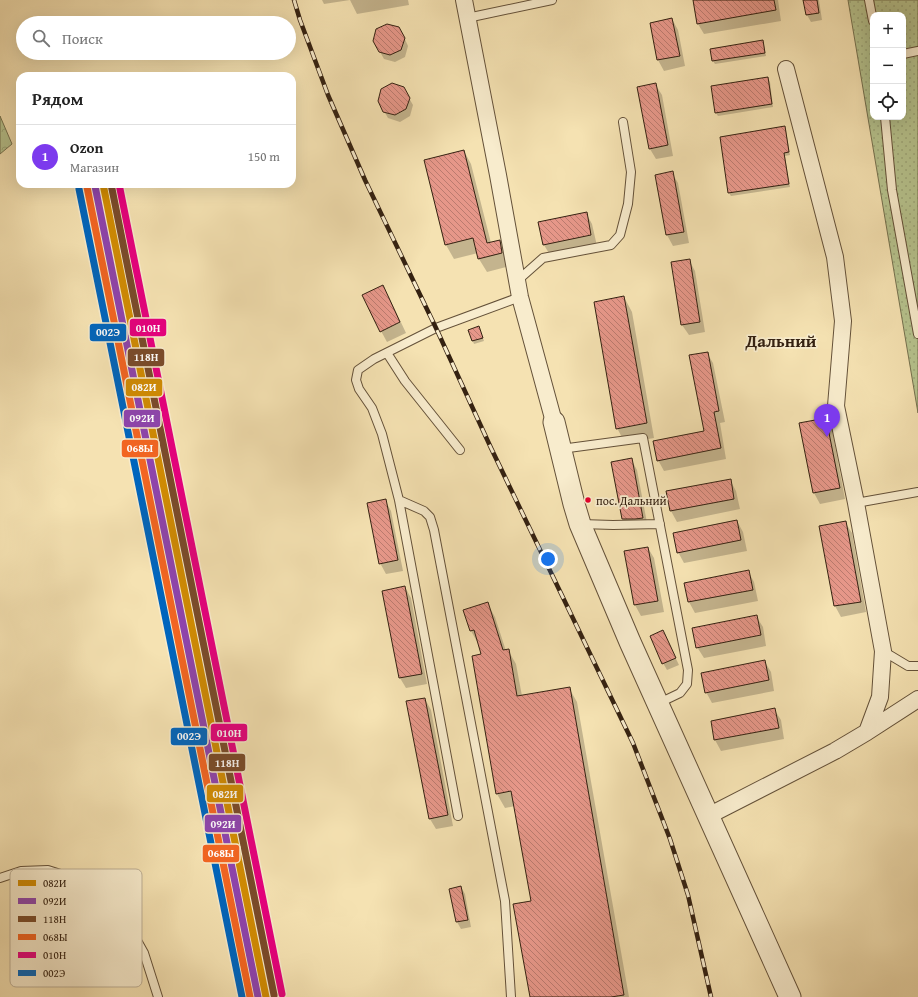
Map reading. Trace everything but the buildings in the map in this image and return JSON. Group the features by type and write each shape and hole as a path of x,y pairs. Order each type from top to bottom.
{"street":[{"path":"464,0 520,297 580,524 657,704 790,997"},
{"path":"786,69 835,257 843,321 836,406 856,503 883,651 880,696 867,732"},
{"path":"708,816 834,751 867,732 918,699"}],"lane":[{"path":"467,18 552,0"},
{"path":"869,0 871,12"},
{"path":"906,54 918,52"},
{"path":"885,120 892,190 918,334"},
{"path":"517,281 543,258 611,245 620,235 628,204 631,172 623,122"},
{"path":"458,816 399,500 382,434 372,408 359,389 356,380 358,370 368,363 436,328 520,297"},
{"path":"387,353 405,381 460,450"},
{"path":"561,449 643,438 688,670 687,684 680,693 657,704"},
{"path":"856,503 918,492"},
{"path":"399,500 424,510 430,517 434,530 506,901 511,997"},
{"path":"580,524 660,524"},
{"path":"883,651 908,666 918,666"},
{"path":"0,878 10,875"},
{"path":"142,949 158,997"}],"green space":[{"path":"848,0 918,0 918,413"},
{"path":"0,116 12,144 0,154"}],"railway":[{"path":"294,0 328,95 365,180 436,328 491,448 633,743 670,839 688,895 711,997"}],"transit line":[{"name":"068Ы","path":"87,188 250,997"},
{"name":"092И","path":"95,188 258,997"},
{"name":"082И","path":"104,188 266,997"},
{"name":"118Н","path":"112,188 274,995"},
{"name":"010Н","path":"120,188 282,994"},
{"name":"002Э","path":"79,189 242,997"}],"place":[{"name":"Ozon","path":"827,437"},
{"name":"пос. Дальний","path":"588,500"}],"district":[{"name":"Дальний","path":"781,340"}]}
